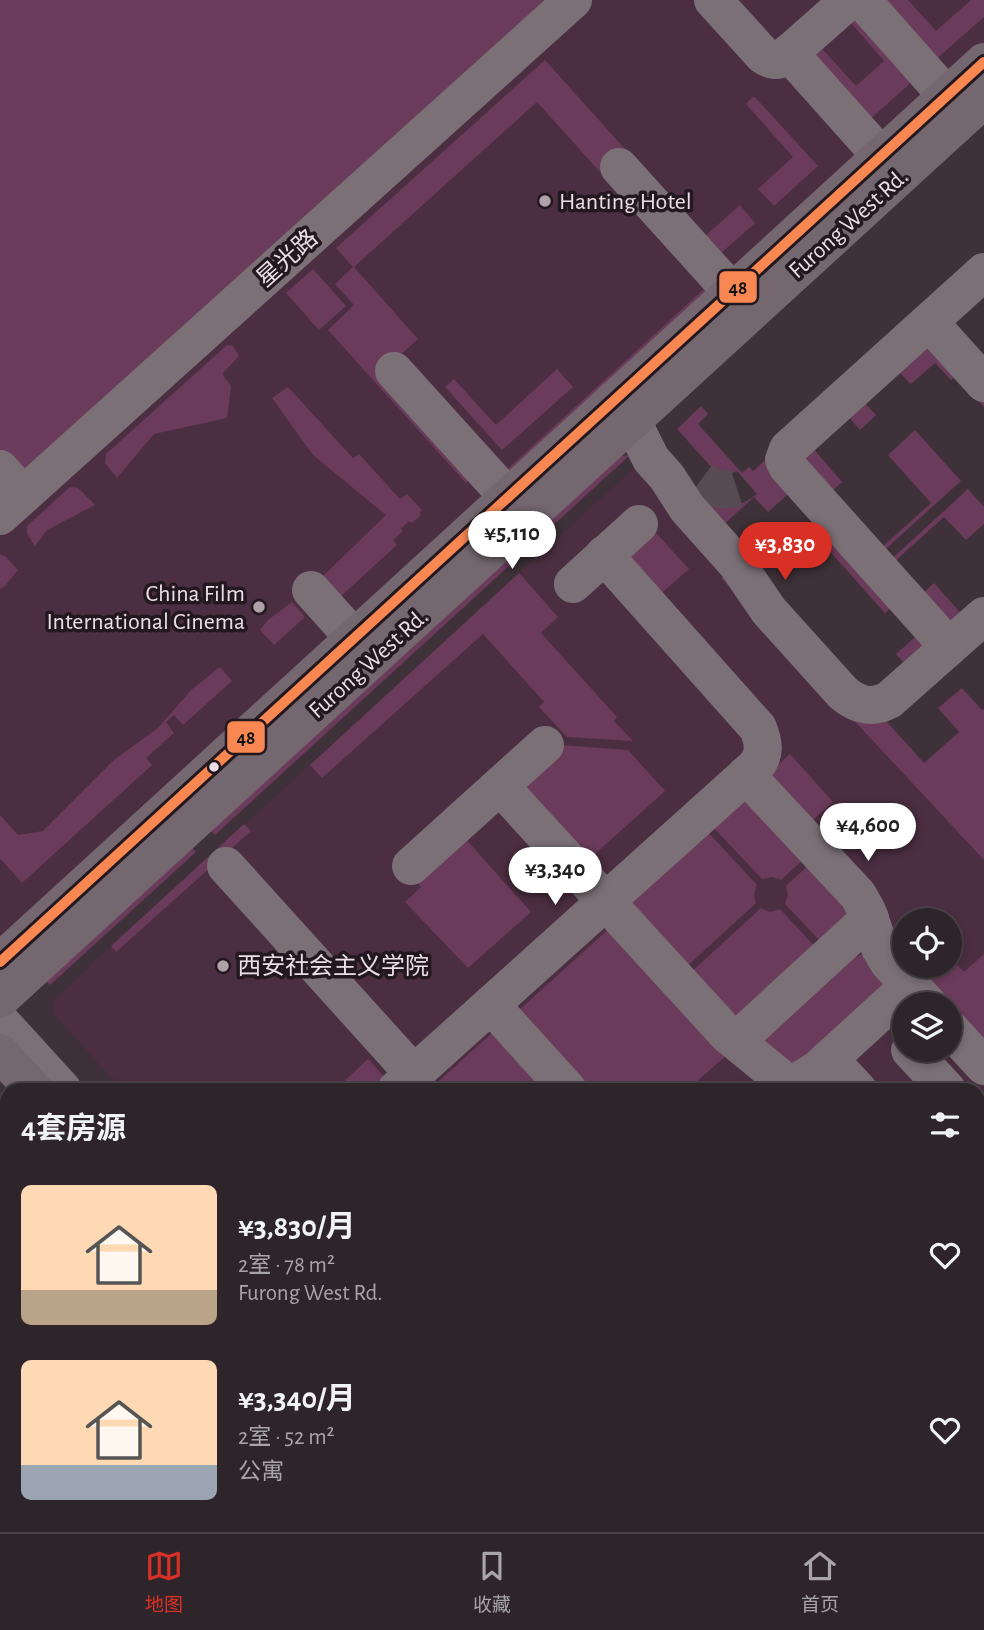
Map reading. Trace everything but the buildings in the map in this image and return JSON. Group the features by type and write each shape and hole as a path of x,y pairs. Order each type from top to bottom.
{"main road":[{"path":"0,962 508,497 627,415 732,292 881,156 965,97 984,62"},
{"name":"Furong West Rd.","path":"0,999 965,97"},
{"path":"0,1053 27,1083"}],"street":[{"name":"星光路","path":"8,493 573,0"},
{"path":"713,0 763,55 774,61 781,60 846,3 858,1 867,6 965,97"},
{"path":"789,53 881,156"},
{"path":"619,167 732,292"},
{"path":"949,647 784,460 788,449 984,272"},
{"path":"929,322 984,383"},
{"path":"394,371 508,497"},
{"path":"627,415 668,443 701,480"},
{"path":"627,415 651,459 667,477 687,509 737,564 769,611 848,698 861,704 882,704 895,696 984,616"},
{"path":"573,584 639,524"},
{"path":"226,866 405,1082 750,771 761,758 763,739 758,728 604,555"},
{"path":"311,590 354,638"},
{"path":"411,866 545,745"},
{"path":"750,771 858,895 870,918 880,948 889,963 916,992"},
{"path":"500,786 736,1041 783,1083"},
{"path":"736,1041 870,918"},
{"path":"491,1004 562,1083"},
{"path":"799,1083 878,1014 892,1008"},
{"path":"878,1014 892,1030"},
{"path":"0,1021 56,1083"},
{"path":"962,1042 984,1066"},
{"path":"829,1059 851,1083"},
{"path":"921,1062 941,1083"}],"shaded area":[{"path":"0,0 984,0 984,44 0,943"},
{"path":"0,0 573,0 0,516"},
{"path":"879,0 908,0 936,31 971,0 984,0 984,17 934,61"},
{"path":"847,12 915,79 867,122 806,50 815,41 856,86 884,61 844,15"},
{"path":"545,60 625,149 600,172 537,102 354,267 418,339 380,373 473,477 466,483 328,330 354,305 335,284 353,267 336,248"},
{"path":"754,96 818,166 774,206 758,189 793,157 746,104"},
{"path":"740,205 755,223 720,254 704,237"},
{"path":"984,265 782,447 779,455 782,468 939,644 935,652 880,698 910,670 896,654 923,630 898,602 885,613 808,527 820,516 795,488 768,512 754,497 720,528 874,699 861,697 843,684 772,605 745,564 690,503 673,474 655,455 656,453 688,488 713,504 727,506 741,503 757,494 737,471 725,474 713,469 677,429 701,406 708,414 698,424 742,473 749,467 753,471 811,419 808,414 812,409 817,414 896,342 893,337 898,332 903,336 927,315 923,310 928,305 933,309"},
{"path":"313,269 346,306 319,330 286,293"},
{"path":"705,288 710,294 507,479 502,474"},
{"path":"926,332 984,391 984,407 956,376 951,380 935,363 911,384 896,369 862,400 876,415 860,430 846,414 811,446 842,482 831,492 881,548 931,503 888,455 915,430 961,481 879,555 790,455"},
{"path":"227,345 233,346 239,356 223,373 231,386 227,418 154,434 117,478 105,463 106,454"},
{"path":"557,369 573,387 502,450 445,387 454,379 496,425"},
{"path":"288,387 353,458 359,454 400,499 407,494 422,510 419,513 421,515 412,523 409,521 393,540 397,545 340,597 322,577 386,515 313,455 272,398"},
{"path":"630,455 215,835 209,829 620,456"},
{"path":"636,466 730,570 721,578 984,860 984,1083 116,1083 53,1013 53,1001"},
{"path":"70,487 78,488 95,505 47,530 35,546 27,534 27,526"},
{"path":"968,489 984,507 984,524 966,540 944,517 894,562 922,594 934,583 966,619 951,636 886,564"},
{"path":"681,511 894,715 887,722 924,763 959,732 938,708 962,688 982,710 984,709 984,860 721,578 729,571"},
{"path":"656,533 689,569 657,597 624,561"},
{"path":"0,554 18,570 0,589"},
{"path":"519,573 558,617 541,633 617,717 614,721 633,741 567,737 539,707 544,702 483,634 322,778 310,765"},
{"path":"292,602 305,617 274,645 260,630 268,620"},
{"path":"220,667 232,681 183,725 174,715 166,722 174,733 146,758 152,765 22,883 0,858 0,815 18,835 43,831 114,760 158,728 191,690"},
{"path":"561,745 628,750 665,791 586,862 516,786"},
{"path":"790,754 833,802 806,826 763,778"},
{"path":"749,791 808,855 781,880 772,877 762,879 711,825"},
{"path":"244,824 251,831 116,952 111,946"},
{"path":"706,830 757,885 754,894 756,903 684,969 624,903"},
{"path":"462,835 531,912 468,968 405,902 421,887 414,879"},
{"path":"191,846 196,852 50,985 45,980"},
{"path":"813,861 860,912 824,945 785,904 788,895 786,886"},
{"path":"761,908 770,912 780,909 818,950 736,1026 689,974"},
{"path":"612,926 729,1053 695,1083 585,1083 519,1010"},
{"path":"892,940 892,953 886,946"},
{"path":"868,952 898,985 828,1049 783,1067 757,1038 836,965"},
{"path":"984,954 984,1054 962,1030 962,992 928,992 915,978 962,978 962,970 964,972"},
{"path":"493,1032 540,1083 437,1083"},
{"path":"368,1059 387,1080 384,1083 342,1083"}],"tunnel":[{"path":"701,480 722,489 743,485"}],"transit line":[{"name":"48","path":"0,962 984,62"}],"place":[{"name":"Hanting Hotel","path":"545,201"},
{"name":"China Film International Cinema","path":"259,607"},
{"name":"西安社会主义学院","path":"223,966"}]}
